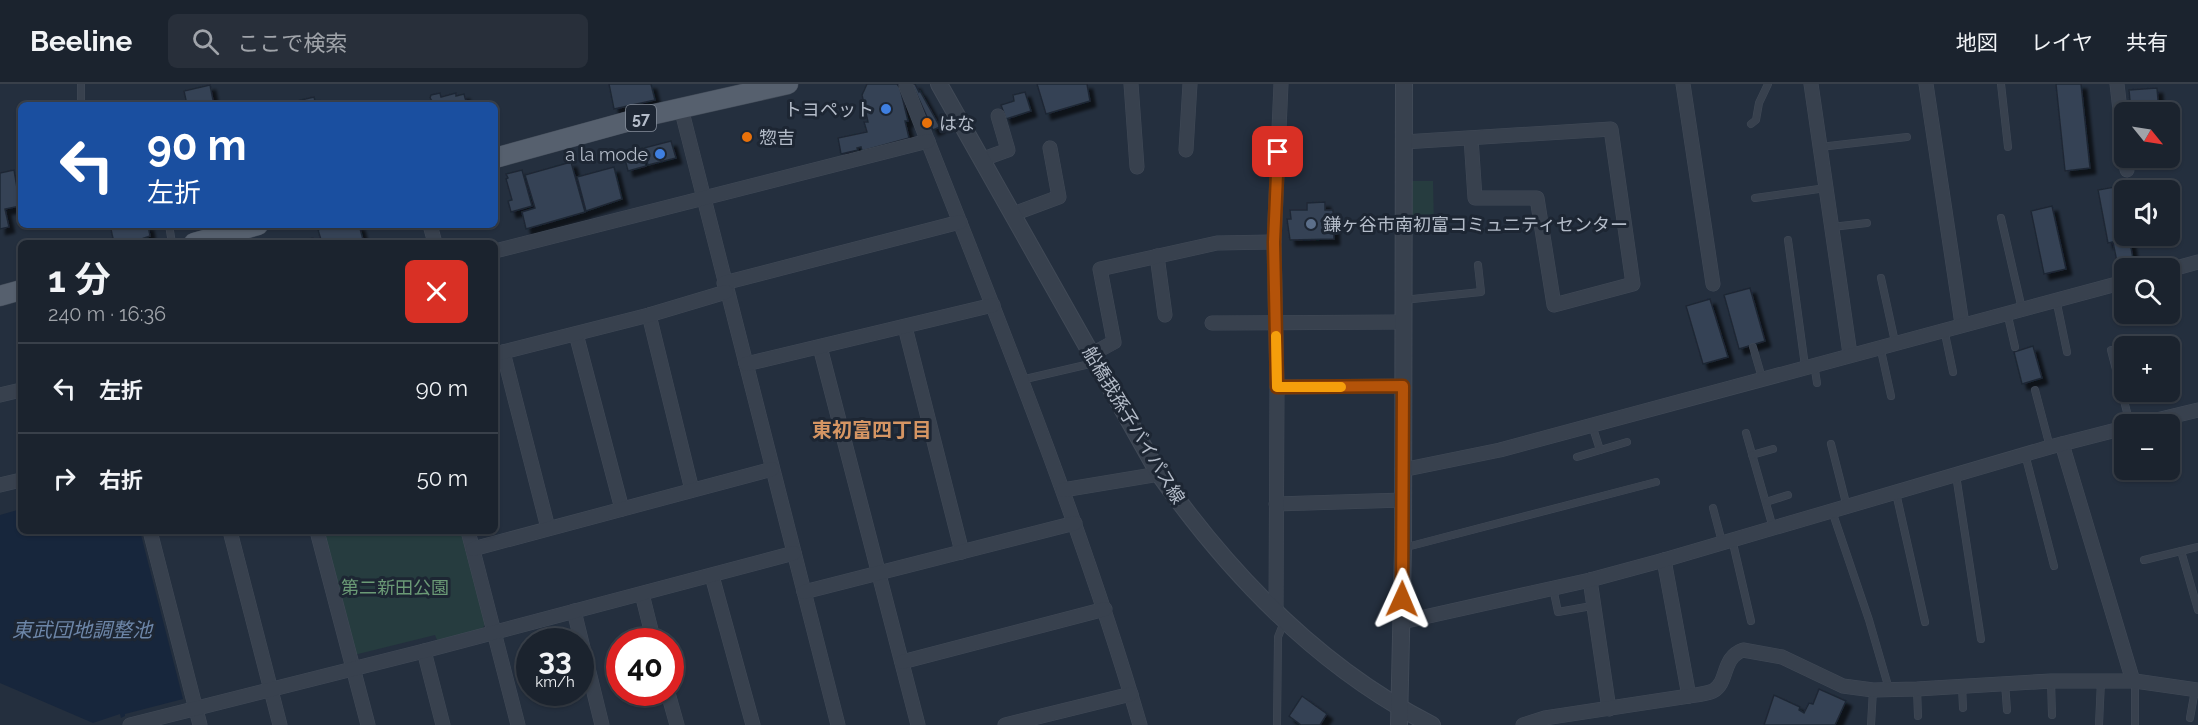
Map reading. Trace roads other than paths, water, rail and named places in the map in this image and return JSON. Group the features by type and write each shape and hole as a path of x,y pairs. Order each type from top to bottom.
{"main road":[{"name":"57","path":"498,157 681,108 788,84"},
{"path":"204,240 243,228"},
{"path":"0,296 18,291"}],"street":[{"name":"船橋我孫子バイパス線","path":"939,84 1160,474 1186,512 1226,561 1280,618 1343,669 1400,708 1432,725"},
{"path":"1131,84 1137,167"},
{"path":"1186,150 1190,84"},
{"path":"1280,618 1276,504 1277,387 1274,242 1281,84"},
{"path":"1399,725 1403,548 1404,84"},
{"path":"1683,84 1713,284"},
{"path":"1811,84 1850,354"},
{"path":"1926,84 1962,324"},
{"path":"2117,84 2119,102"},
{"path":"906,86 1063,490 1105,609 1140,725"},
{"path":"681,108 838,725"},
{"path":"983,159 1008,150 998,116"},
{"path":"1404,142 1611,129 1633,284 1554,305 1537,198 1475,198 1471,138"},
{"path":"498,250 928,141"},
{"path":"1013,214 1059,197 1050,148"},
{"path":"548,528 499,353 649,315 725,288 960,222"},
{"path":"1094,358 1114,342 1100,269 1217,243 1274,242"},
{"path":"1157,256 1165,315"},
{"path":"2180,267 2198,262"},
{"path":"1402,470 1500,450 2114,284"},
{"path":"746,364 993,305"},
{"path":"649,315 692,490"},
{"path":"1212,323 1403,322"},
{"path":"905,327 962,552"},
{"path":"576,334 622,509"},
{"path":"820,347 918,725"},
{"path":"1277,387 1403,386"},
{"path":"0,395 18,391"},
{"path":"2180,414 2198,410"},
{"path":"1402,622 1590,580 2056,445 2114,430"},
{"path":"2056,445 2134,681"},
{"path":"473,549 772,469"},
{"path":"1063,490 1160,474"},
{"path":"0,485 18,481"},
{"path":"1276,504 1403,500"},
{"path":"804,592 1075,523"},
{"path":"151,534 200,725"},
{"path":"233,534 280,725"},
{"path":"318,534 368,725"},
{"path":"469,534 518,725"},
{"path":"130,725 424,651 794,553"},
{"path":"1664,560 1689,696"},
{"path":"712,576 753,725"},
{"path":"1590,580 1609,709"},
{"path":"642,594 650,628"},
{"path":"902,662 1105,609"},
{"path":"574,611 602,725"},
{"path":"1523,725 1713,691 1719,685 1731,657 1743,650 1782,657 1843,686 1873,690 2051,681 2134,681 2197,690"},
{"path":"424,651 443,725"},
{"path":"1005,725 1131,694"},
{"path":"672,706 677,725"}],"lane":[{"path":"81,84 81,102"},
{"path":"1751,124 1756,120 1759,103 1768,84"},
{"path":"2001,84 2007,147"},
{"path":"1820,147 1907,136"},
{"path":"1755,198 1826,189"},
{"path":"2001,218 2022,309"},
{"path":"1832,227 1867,223"},
{"path":"1788,240 1809,365 1817,383"},
{"path":"1403,300 1481,292 1478,265"},
{"path":"1881,278 1895,342"},
{"path":"2056,299 2067,352"},
{"path":"2007,312 2015,347"},
{"path":"1944,330 1953,372"},
{"path":"1880,346 1891,396"},
{"path":"1753,347 1762,378"},
{"path":"2111,350 2127,414"},
{"path":"1021,380 1094,358"},
{"path":"2035,390 2056,445"},
{"path":"1592,425 1599,450"},
{"path":"1746,433 1773,528"},
{"path":"1577,457 1627,442"},
{"path":"1831,444 1847,507"},
{"path":"1752,455 1773,449"},
{"path":"2025,454 2054,566"},
{"path":"1956,475 1981,639"},
{"path":"1403,548 1656,482"},
{"path":"1896,493 1925,622"},
{"path":"1766,502 1788,495"},
{"path":"1713,508 1727,541 1751,621"},
{"path":"1832,511 1869,620 1889,689"},
{"path":"2144,560 2198,547"},
{"path":"2181,551 2198,610"},
{"path":"1553,588 1557,612 1586,607"},
{"path":"1277,725 1280,618"},
{"path":"2051,681 2052,715"},
{"path":"2099,725 2101,681"},
{"path":"2134,681 2135,725"},
{"path":"2006,684 2007,710"},
{"path":"1962,686 1963,708"},
{"path":"1917,689 1918,716"},
{"path":"1871,725 1873,690"},
{"path":"2190,718 2197,690"}],"water":[{"name":"東武団地調整池","path":"18,510 18,534 141,534 183,699 125,714 121,718 120,714 93,723 0,683 0,515"}],"place":[{"name":"トヨペット","path":"886,109"},
{"name":"はな","path":"927,123"},
{"name":"惣吉","path":"747,137"},
{"name":"a la mode","path":"660,154"},
{"name":"鎌ヶ谷市南初富コミュニティセンター","path":"1311,224"}],"district":[{"name":"東初富四丁目","path":"872,430"}],"park label":[{"name":"第二新田公園","path":"395,587"}]}
